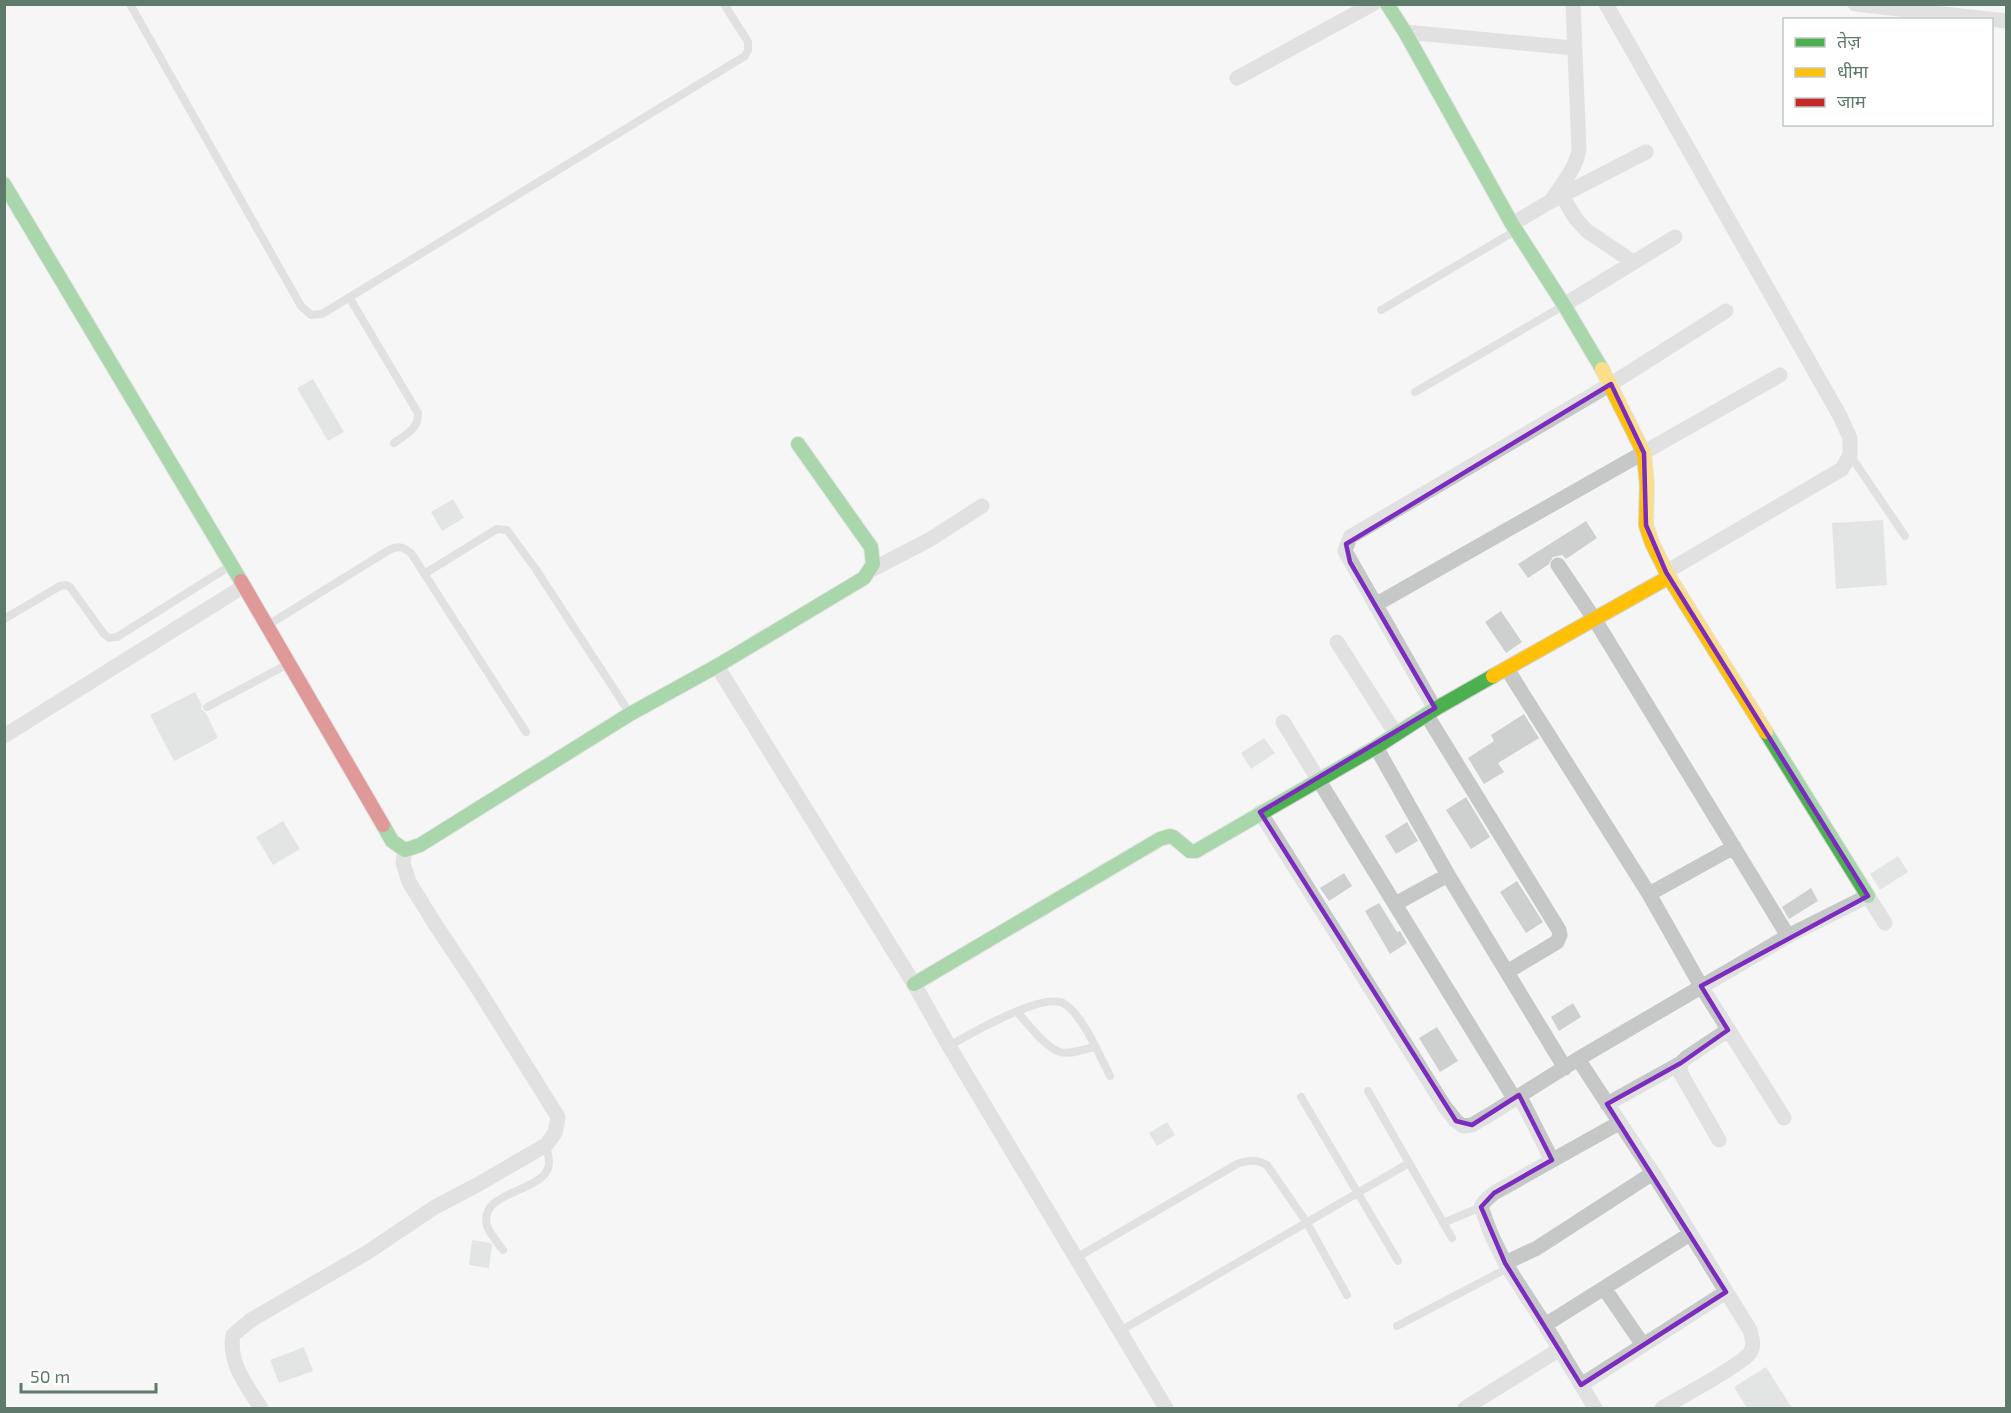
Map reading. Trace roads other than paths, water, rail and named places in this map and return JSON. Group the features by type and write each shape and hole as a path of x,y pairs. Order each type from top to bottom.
{"street":[{"path":"1237,78 1373,4"},
{"path":"1387,4 1514,227 1611,384 1644,453 1647,485 1646,525 1667,574 1885,922"},
{"path":"1557,198 1577,160 1579,149 1573,4"},
{"path":"914,984 1160,839 1170,836 1190,851 1197,851 1260,812 1376,747 1430,711 1595,620 1842,469 1850,456 1850,438 1840,416 1606,4"},
{"path":"1860,5 1979,18"},
{"path":"1405,32 1574,48"},
{"path":"1514,227 1557,198 1646,152"},
{"path":"4,184 232,565 392,841 405,850"},
{"path":"1557,198 1587,231 1633,262"},
{"path":"1564,305 1675,237"},
{"path":"1507,972 1557,942 1560,935 1559,930 1430,711 1345,551 1350,537 1611,384 1726,311"},
{"path":"1375,605 1780,375"},
{"path":"798,444 871,547 875,558 873,569"},
{"path":"405,850 420,845 630,714 717,666 854,585 873,569 929,540 982,506"},
{"path":"1558,565 1595,620 1788,936"},
{"path":"4,736 244,586"},
{"path":"1337,642 1396,734"},
{"path":"717,666 914,984 1166,1408"},
{"path":"1507,669 1649,894 1701,987 1784,1118"},
{"path":"1283,722 1517,1097 1552,1160"},
{"path":"1376,747 1448,875 1507,972 1571,1063 1607,1104 1653,1173 1750,1330 1754,1343 1749,1353 1680,1404 1662,1408"},
{"path":"1260,812 1445,1107 1463,1126 1472,1125 1571,1063 1788,936 1868,896"},
{"path":"1649,894 1734,847"},
{"path":"261,1408 239,1372 231,1348 233,1335 251,1320 368,1252 435,1207 546,1145 555,1133 558,1117 409,882 403,862 405,850"},
{"path":"1395,904 1448,875"},
{"path":"1607,1104 1682,1063 1728,1030"},
{"path":"1682,1063 1680,1072 1719,1140"},
{"path":"1594,1408 1560,1349 1506,1265 1481,1207 1494,1193 1619,1123"},
{"path":"1506,1265 1537,1248 1653,1173"},
{"path":"1545,1325 1690,1234"},
{"path":"1604,1288 1643,1345"},
{"path":"1581,1385 1726,1292"},
{"path":"1464,1408 1560,1349"}],"lane":[{"path":"130,4 301,306 311,315 316,315 348,297 745,56 748,42 724,4"},
{"path":"1380,310 1514,227"},
{"path":"348,297 418,413 418,420 413,429 394,443"},
{"path":"1415,392 1564,305"},
{"path":"1850,456 1905,536"},
{"path":"424,574 497,529 507,530 535,568 630,714"},
{"path":"267,625 395,547 401,547 411,553 526,732"},
{"path":"4,619 60,586 66,585 70,587 104,634 109,638 117,637 232,565"},
{"path":"207,706 289,663"},
{"path":"949,1046 1017,1012 1047,1001 1062,1003 1076,1015 1110,1076"},
{"path":"1017,1012 1041,1038 1060,1052 1067,1053 1094,1047"},
{"path":"1368,1091 1452,1238"},
{"path":"1301,1096 1398,1261"},
{"path":"503,1250 488,1228 487,1219 490,1208 508,1194 537,1182 546,1174 550,1166 546,1145"},
{"path":"1076,1258 1237,1164 1248,1160 1258,1160 1267,1165 1307,1223 1347,1295"},
{"path":"1120,1331 1409,1163"},
{"path":"1443,1223 1481,1207"},
{"path":"1397,1326 1506,1265"}]}
